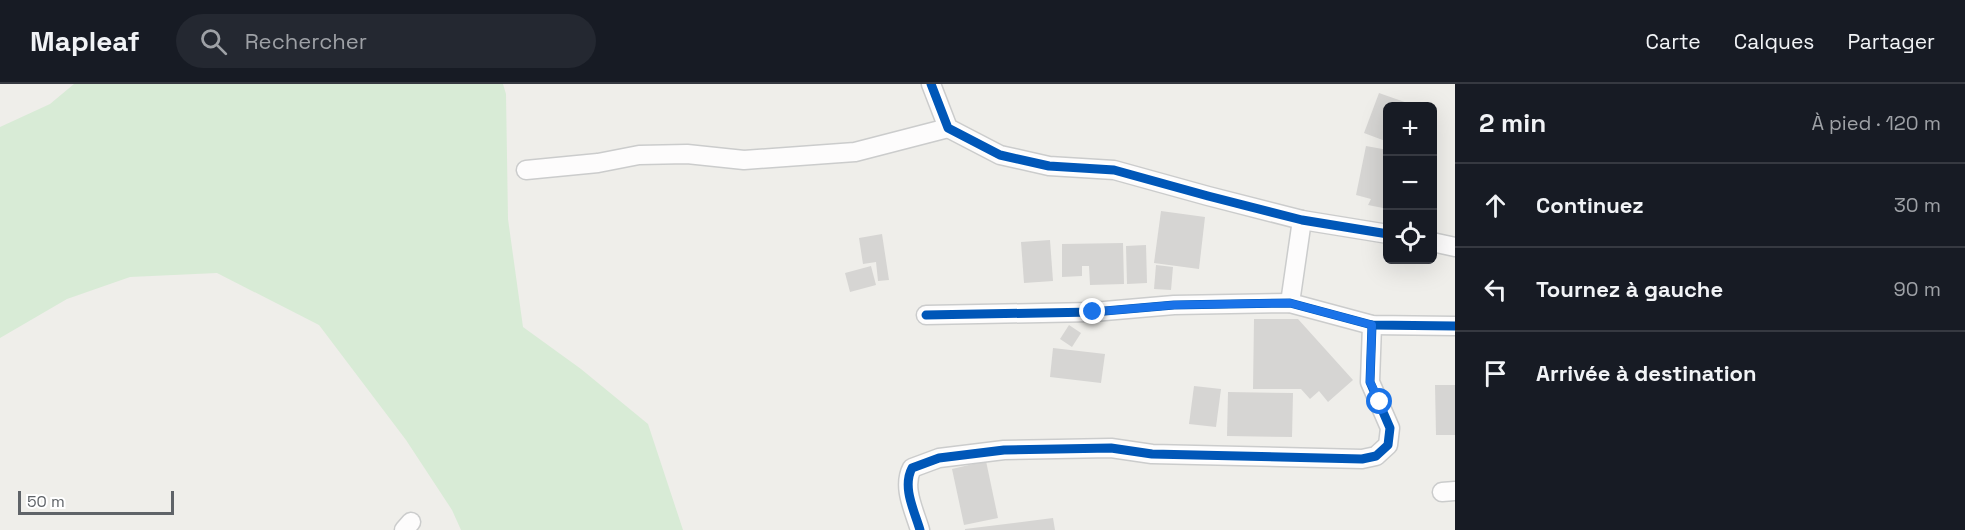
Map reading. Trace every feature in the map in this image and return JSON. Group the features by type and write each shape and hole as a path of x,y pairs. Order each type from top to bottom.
{"street":[{"path":"931,84 948,128 1000,155 1050,166 1114,170 1302,220 1383,233"},
{"path":"526,170 598,163 639,155 687,154 744,160 855,152 948,128"},
{"path":"1290,303 1302,220"},
{"path":"1437,243 1455,247"},
{"path":"926,315 1093,312 1174,305 1290,303 1372,325 1455,326"},
{"path":"920,530 910,498 907,478 912,468 939,458 1004,450 1111,448 1152,454 1362,459 1376,456 1388,445 1390,428 1370,382 1372,325"}],"green space":[{"path":"74,84 503,84 506,94 508,219 523,327 581,369 648,424 683,530 461,530 452,510 406,440 319,325 217,273 130,277 67,299 0,338 0,127 50,104"}],"building":[{"path":"1379,93 1405,102 1383,102 1383,140 1364,133"},
{"path":"1366,146 1383,149 1383,208 1368,205 1371,199 1356,195"},
{"path":"1161,211 1205,217 1199,269 1154,263"},
{"path":"882,234 889,280 878,281 876,262 863,264 859,238"},
{"path":"1050,240 1053,281 1024,283 1021,242"},
{"path":"1123,243 1124,284 1090,285 1089,266 1082,266 1082,276 1062,277 1062,244"},
{"path":"1146,245 1147,283 1127,284 1126,246"},
{"path":"1156,265 1173,267 1171,290 1154,289"},
{"path":"871,266 876,285 850,292 845,273"},
{"path":"1254,319 1298,319 1353,380 1328,402 1319,391 1310,399 1301,389 1253,389"},
{"path":"1069,325 1081,333 1072,347 1060,339"},
{"path":"1053,348 1105,354 1101,383 1050,377"},
{"path":"1435,385 1455,385 1455,435 1436,435"},
{"path":"1194,386 1221,389 1216,427 1189,424"},
{"path":"1228,392 1293,393 1292,437 1227,436"},
{"path":"986,461 998,518 964,525 952,469"},
{"path":"1053,518 1055,530 965,530 965,529"}],"cycle path":[{"path":"931,84 948,128 1000,155 1049,166 1114,170 1302,220 1383,233"},
{"path":"926,315 1093,312 1174,305 1290,303 1372,325 1455,326"},
{"path":"920,530 910,499 909,475 912,468 939,458 1004,450 1111,448 1152,454 1362,459 1376,456 1388,445 1390,428 1370,382 1372,325"}],"route":[{"path":"1093,312 1174,305 1290,303 1372,325 1370,382 1380,402"}]}
